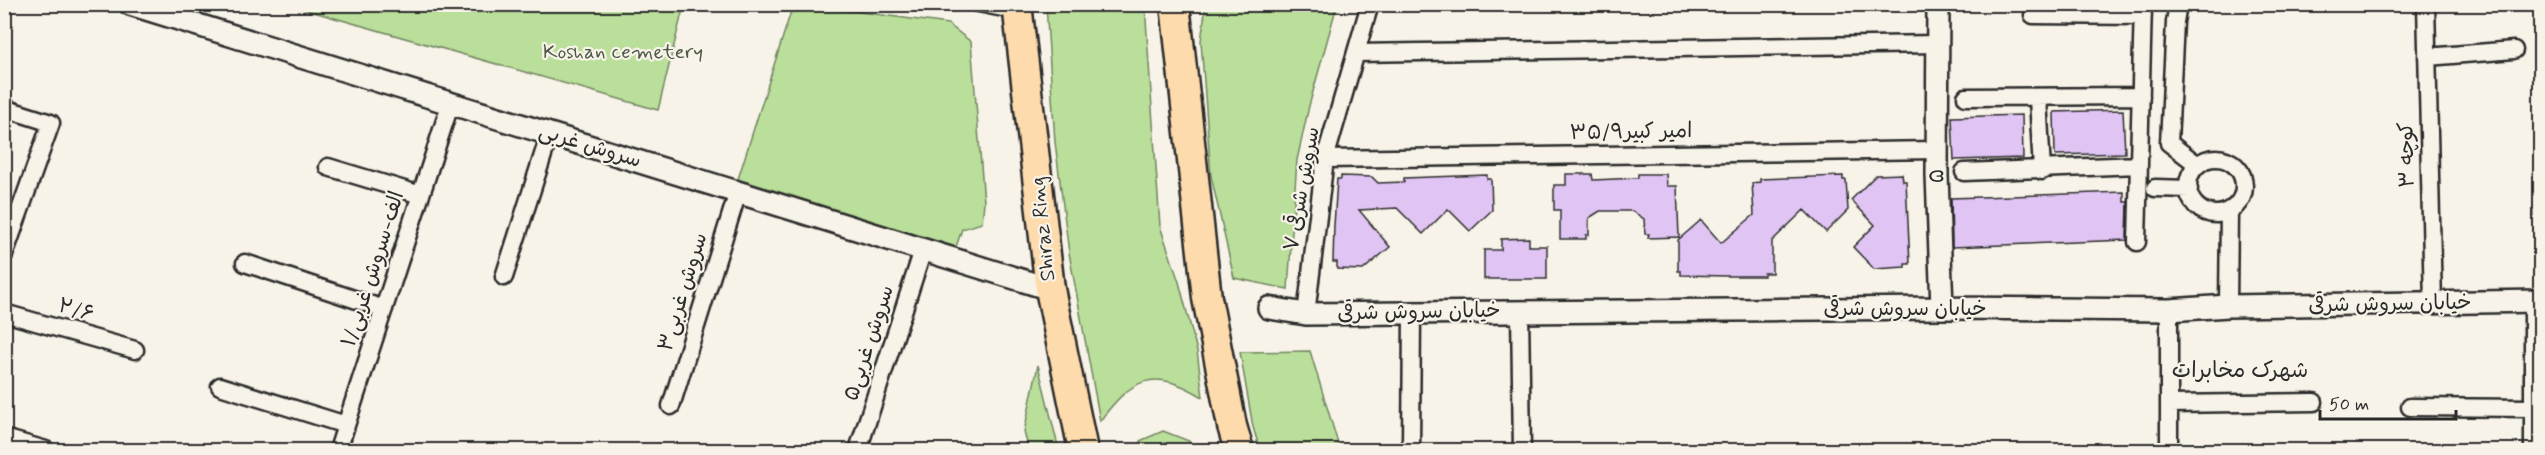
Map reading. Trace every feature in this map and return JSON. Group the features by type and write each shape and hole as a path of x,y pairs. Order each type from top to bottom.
{"highway":[{"name":"Shiraz Ring","path":"1017,8 1050,289 1083,450"},
{"path":"1176,12 1207,298 1232,426 1239,450"}],"street":[{"name":"سروش غربی","path":"130,4 1050,289"},
{"name":"سروش شرقی ۷","path":"1306,314 1325,159 1370,4"},
{"name":"۵","path":"1938,4 1937,150 1942,308"},
{"path":"2178,4 2169,143 2198,165"},
{"name":"کوچه ۳","path":"2426,4 2433,304"},
{"path":"2032,15 2143,10 2137,242"},
{"path":"1356,53 1938,44"},
{"path":"2427,57 2514,50"},
{"path":"1966,97 2141,96"},
{"path":"2038,98 2042,171"},
{"name":"۱/الف-سروش غربی","path":"338,450 452,102"},
{"path":"4,108 51,123 4,255"},
{"path":"504,277 550,133"},
{"name":"امیر کبیر۳۵/۹","path":"1325,159 1937,150"},
{"path":"2215,158 2233,163 2239,170 2244,188 2236,205 2220,213 2203,210 2191,198 2188,189 2192,172 2198,165 2215,158"},
{"path":"1964,172 2042,171 2139,165"},
{"path":"328,166 421,195"},
{"path":"2155,188 2188,189"},
{"name":"سروش غربی۳","path":"671,406 738,192"},
{"path":"2228,306 2229,210"},
{"name":"سروش غربی۵","path":"858,450 923,250"},
{"path":"245,263 384,309"},
{"path":"2533,450 2537,302"},
{"name":"خیابان سروش شرقی","path":"1269,308 1306,314 1942,308 2169,310 2228,306 2537,302"},
{"path":"2169,310 2169,450"},
{"path":"1520,311 1522,450"},
{"path":"1411,450 1412,312"},
{"name":"۲/۶","path":"4,313 135,350"},
{"path":"220,386 346,425"},
{"path":"2169,404 2314,402"},
{"path":"2410,407 2533,408"},
{"path":"4,438 46,450"}],"lane":[{"path":"963,4 1017,8"}],"green space":[{"name":"Koshan cemetery","path":"684,4 658,110 289,5"},
{"path":"793,5 809,5 948,24 971,42 984,202 982,223 962,229 956,247 738,179"},
{"path":"1046,5 1145,5 1160,226 1179,282 1197,351 1203,397 1170,382 1157,380 1145,382 1133,387 1123,395 1100,421 1069,253 1055,142"},
{"path":"1206,5 1337,5 1309,106 1297,160 1288,289 1234,278 1211,176 1201,41"},
{"path":"1310,351 1340,450 1260,450 1253,427 1240,352"},
{"path":"1038,365 1059,450 1029,450 1024,432"},
{"path":"1163,431 1189,441 1193,450 1141,450 1140,441"}],"building":[{"path":"2123,110 2125,153 2055,155 2054,112"},
{"path":"2022,115 2023,158 1954,160 1952,117"},
{"path":"1566,174 1592,174 1593,180 1638,178 1638,174 1666,174 1667,186 1677,186 1679,237 1648,238 1649,234 1645,234 1644,219 1632,211 1600,211 1589,218 1589,235 1586,235 1586,239 1560,239 1560,210 1554,210 1554,185 1566,185"},
{"path":"1902,174 1903,181 1906,181 1910,264 1905,264 1905,267 1874,269 1853,247 1875,225 1851,200 1876,175"},
{"path":"1487,175 1487,179 1491,179 1492,210 1470,231 1448,209 1423,234 1397,208 1359,210 1390,247 1363,270 1337,269 1337,262 1333,262 1334,226 1337,179 1341,179 1341,176 1372,177 1378,183 1404,182 1404,178"},
{"path":"1843,176 1843,180 1846,180 1848,210 1826,232 1804,210 1772,241 1772,273 1764,273 1764,276 1681,275 1681,271 1678,271 1678,240 1701,220 1721,243 1754,215 1752,183 1760,182 1760,179"},
{"path":"2124,192 2124,202 2128,202 2127,240 1952,247 1951,198"},
{"path":"1529,238 1529,246 1547,246 1547,279 1484,279 1484,250 1501,250 1501,239"}],"district":[{"name":"شهرک مخابرات","path":"2240,371"}]}
